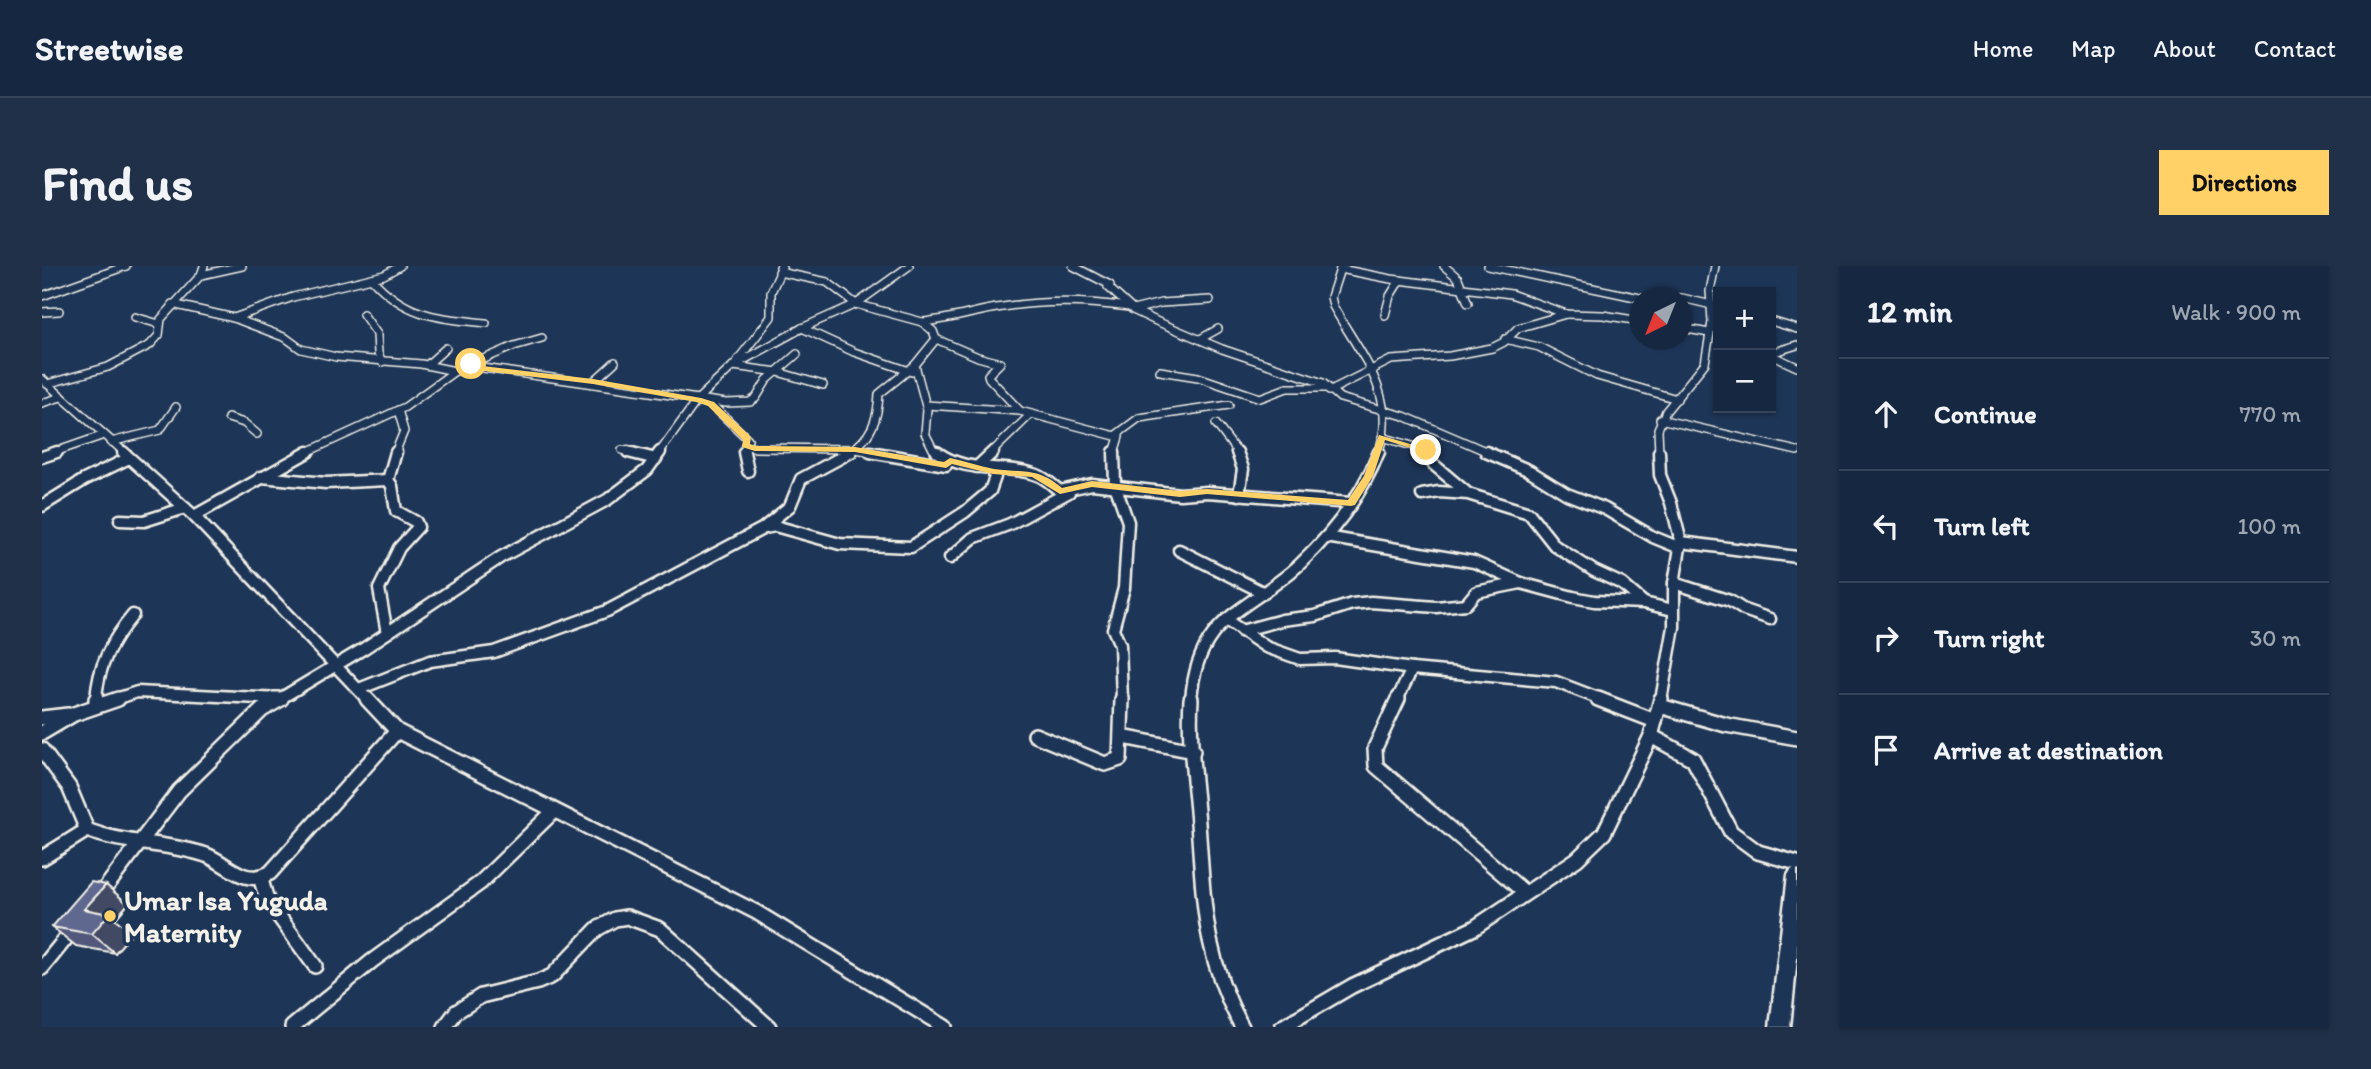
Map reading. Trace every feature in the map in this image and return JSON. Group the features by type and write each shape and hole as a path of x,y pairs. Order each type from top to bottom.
{"street":[{"path":"42,296 112,268 126,266"},
{"path":"201,275 204,266"},
{"path":"242,266 195,277 159,324 156,340 127,359 45,381 189,512 397,731 553,812 757,912 945,1027"},
{"path":"234,318 280,301 392,273 400,266"},
{"path":"733,366 802,328 856,304 909,266"},
{"path":"1073,266 1110,285 1108,287 1131,309"},
{"path":"1444,266 1455,274 1468,303"},
{"path":"1488,266 1506,273 1527,274 1590,290 1629,296"},
{"path":"1515,266 1527,274"},
{"path":"1713,299 1710,290 1715,266"},
{"path":"1242,1027 1219,981 1209,943 1201,887 1191,697 1199,654 1208,638 1226,620 1314,553 1368,476 1382,436 1385,409 1382,395 1333,306 1331,297 1341,267 1400,280 1518,296 1566,314 1629,320"},
{"path":"42,968 178,792 262,710 387,633 501,557 607,500 641,475 656,459 698,400 733,366 771,317 771,292 778,269 827,282 856,304 922,322 950,320 1002,307 1055,302 1089,301 1131,309 1200,339 1312,379 1340,398 1385,409 1425,424 1530,471 1567,494 1605,509 1653,537 1680,545 1797,556"},
{"path":"1404,271 1409,281"},
{"path":"372,279 415,313 432,319 486,323"},
{"path":"1385,315 1390,296 1400,280"},
{"path":"1131,309 1161,303 1210,300"},
{"path":"1692,300 1713,305"},
{"path":"172,304 234,318 286,338 309,352 459,370 476,367 593,382 698,400 711,404 748,439 743,455 748,471"},
{"path":"42,312 59,312"},
{"path":"363,314 377,334 378,353 382,362"},
{"path":"1160,370 1198,377 1260,398 1287,388 1328,389 1370,369 1404,358 1450,356 1492,348 1518,328 1566,314"},
{"path":"1282,1027 1352,986 1474,928 1577,859 1604,833 1651,736 1660,706 1674,626 1674,583 1680,545 1671,503 1660,475 1660,419 1705,363 1713,315"},
{"path":"135,317 159,324"},
{"path":"922,322 933,331 936,339 978,357 1000,363 988,375 989,378 1020,411"},
{"path":"1776,323 1797,329"},
{"path":"802,328 854,352 912,369 921,383 926,405 926,439 930,446 950,460 993,471 1034,474 1045,478 1060,491 1085,484 1115,485 1180,494 1207,492 1351,503"},
{"path":"1200,339 1218,329"},
{"path":"1692,331 1713,338"},
{"path":"120,520 144,522 189,512 316,447 398,410 459,370 514,346 542,338"},
{"path":"359,689 430,661 494,652 607,611 762,529 784,512 797,495 797,484 801,479 855,449 872,434 877,424 879,394 912,369 936,339"},
{"path":"1505,339 1535,345 1554,352 1582,370 1676,399"},
{"path":"751,344 769,346"},
{"path":"1776,352 1797,345"},
{"path":"427,365 446,348"},
{"path":"698,400 750,402 756,398 766,380 797,354"},
{"path":"1776,356 1797,367"},
{"path":"593,382 615,362"},
{"path":"1705,363 1713,362"},
{"path":"733,366 778,372 823,384"},
{"path":"42,403 61,397"},
{"path":"926,405 1020,411 1119,437 1113,456 1115,485 1128,522 1124,588 1113,629 1122,666 1121,759 1105,764 1035,735"},
{"path":"1116,435 1139,418 1229,405"},
{"path":"42,457 107,438 160,430 176,407"},
{"path":"387,633 379,589 399,548 418,527 396,511 392,485 388,480 391,464 404,431 398,410"},
{"path":"977,467 1030,415"},
{"path":"228,418 244,424 257,434"},
{"path":"1660,419 1797,451"},
{"path":"1216,424 1239,452 1243,469 1239,495"},
{"path":"1382,436 1426,450 1433,464 1468,494"},
{"path":"745,445 755,449 855,449 946,465 950,460"},
{"path":"622,450 656,459"},
{"path":"42,506 84,480 129,458"},
{"path":"762,529 775,526 840,544 911,547 965,512 990,491 995,477 993,471"},
{"path":"261,477 326,483 388,480"},
{"path":"950,558 973,538 1010,524 1077,487"},
{"path":"1422,495 1438,492 1468,494 1529,513 1555,546 1594,571 1622,584 1644,603"},
{"path":"1326,537 1474,562 1521,583 1594,601 1644,603 1673,610"},
{"path":"1179,550 1264,593"},
{"path":"1241,631 1282,620 1315,616 1352,604 1384,603 1436,607 1466,604 1476,592 1521,583"},
{"path":"1674,583 1730,601 1744,610 1770,619"},
{"path":"96,705 102,661 112,641 132,615"},
{"path":"1226,620 1266,647 1300,659 1335,658 1412,669 1556,682 1655,721"},
{"path":"1412,669 1375,748 1376,766 1524,892"},
{"path":"42,733 74,714 138,692 279,699"},
{"path":"1660,706 1726,725 1797,738"},
{"path":"42,718 74,714"},
{"path":"42,750 69,787 87,830 102,837 176,846 215,859 248,880 261,880 397,731"},
{"path":"1651,736 1693,759 1731,832 1758,852 1797,863"},
{"path":"1123,737 1193,751"},
{"path":"292,1027 372,961 480,883 553,812"},
{"path":"42,858 87,830"},
{"path":"1780,1027 1797,875"},
{"path":"261,880 267,900 315,966"},
{"path":"445,1027 454,1009 497,989 537,982 554,975 598,929 612,919 626,917 643,920 660,929 769,1027"}],"building":[{"path":"91,882 106,885 84,909 109,914 92,934 52,927"}],"place":[{"name":"Umar Isa Yuguda Maternity","path":"110,916"}],"route":[{"path":"471,364 463,369 476,367 593,382 698,400 711,404 748,439 745,445 755,449 821,447 855,449 946,465 950,460 993,471 1034,474 1045,478 1060,491 1092,484 1180,494 1207,492 1351,503 1368,476 1381,446 1382,436 1426,450"}]}
